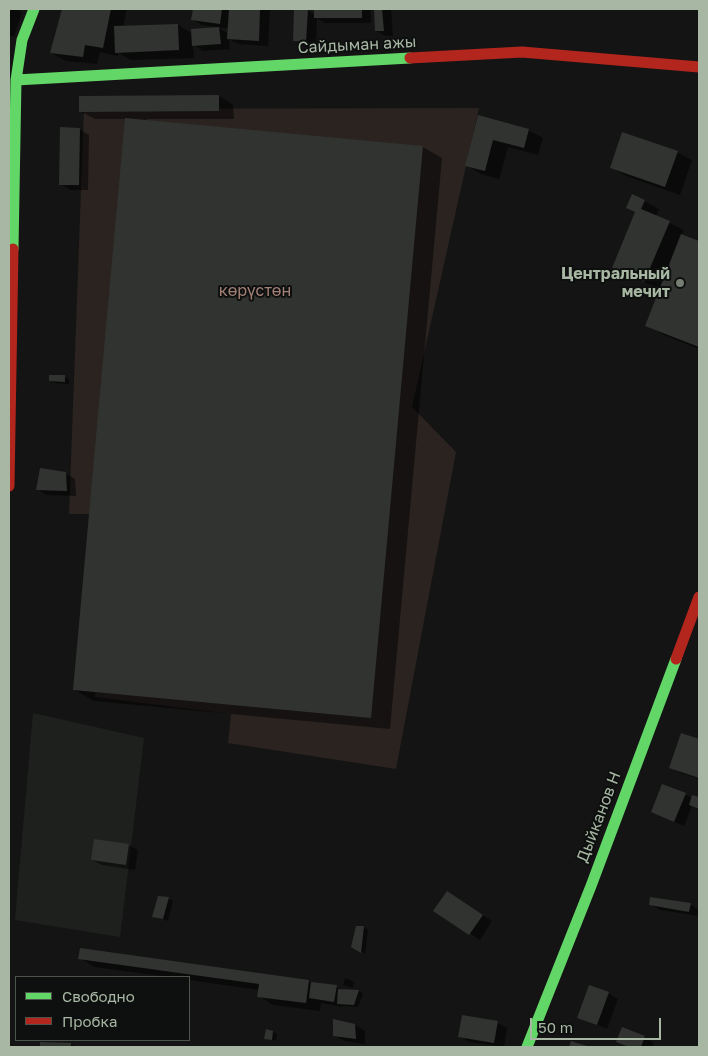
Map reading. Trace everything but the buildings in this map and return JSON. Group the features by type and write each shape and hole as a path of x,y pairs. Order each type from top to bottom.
{"street":[{"path":"9,486 16,80 22,40 34,9"},
{"name":"Сайдыман ажы","path":"16,80 522,52 699,67"},
{"name":"Дыйканов Н","path":"527,1047 699,597"}],"shaded area":[{"path":"33,713 144,738 120,937 15,920"}],"green space":[{"name":"көрүстөн","path":"479,108 412,407 456,452 396,769 228,743 231,714 95,697 108,514 69,514 84,109"}],"traffic: fast":[{"path":"13,249 16,80 22,40 34,9"},
{"path":"16,80 410,58"},
{"path":"527,1047 591,886 676,659"}],"traffic: jam":[{"path":"410,58 522,52 699,67"},
{"path":"9,486 13,249"},
{"path":"676,659 699,597"}],"place":[{"name":"Центральный мечит","path":"680,283"}]}
